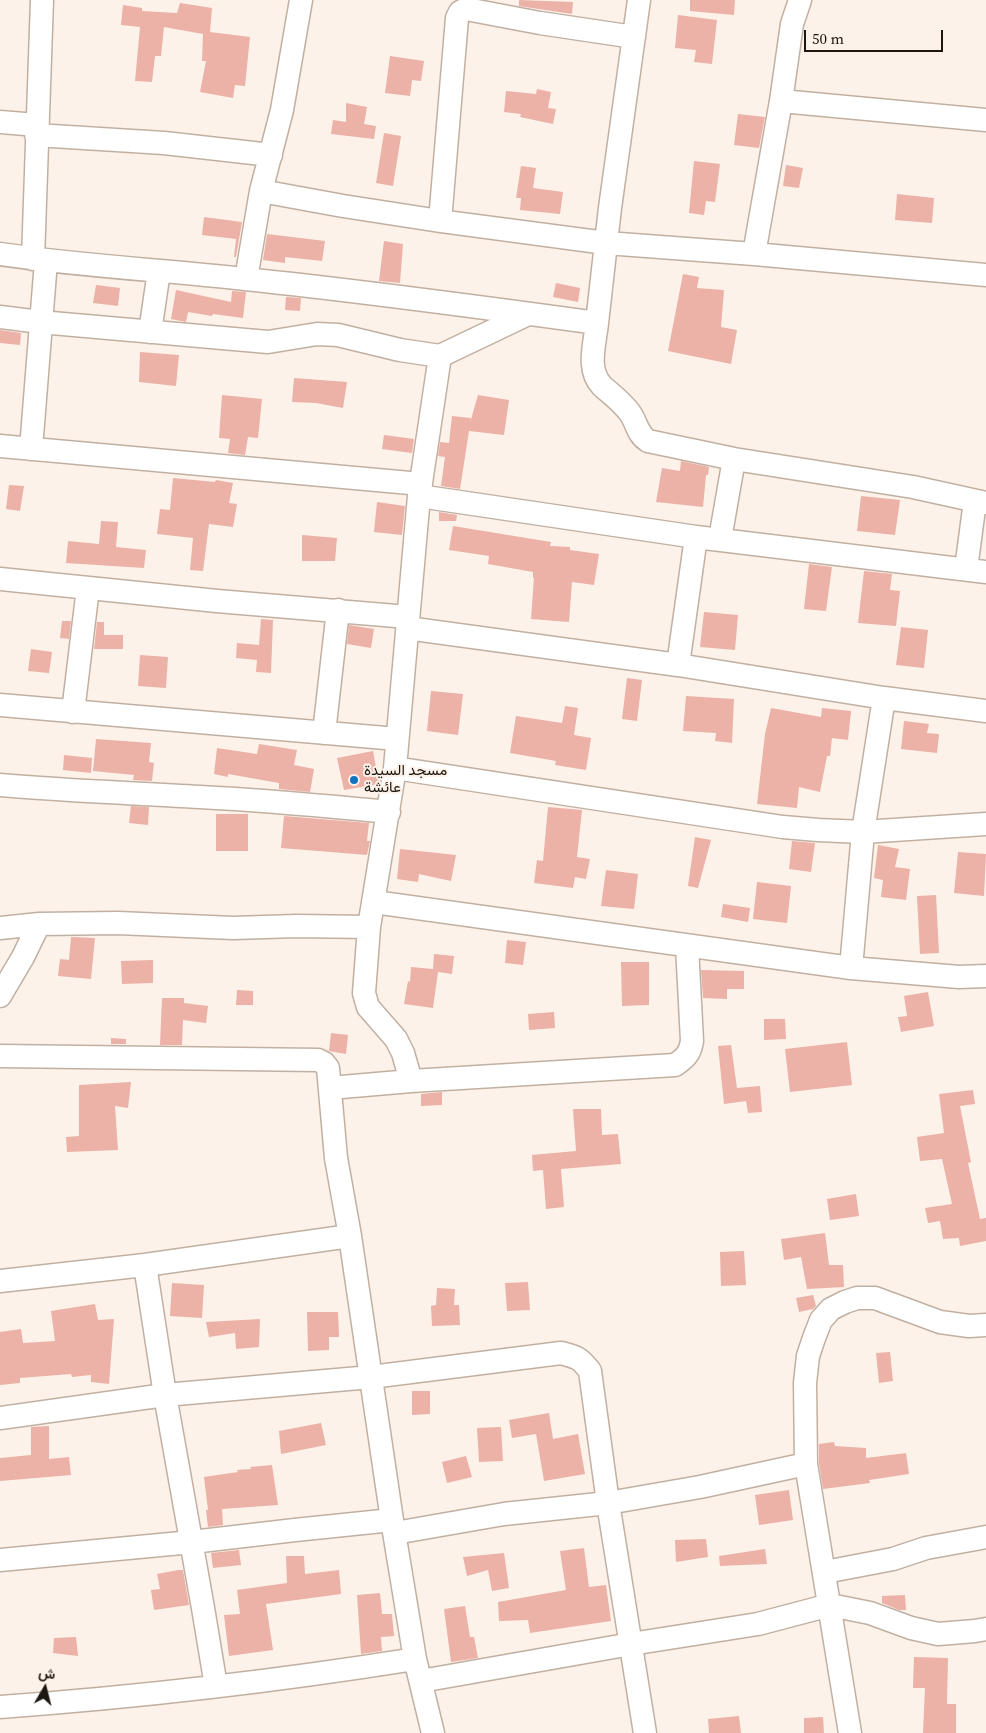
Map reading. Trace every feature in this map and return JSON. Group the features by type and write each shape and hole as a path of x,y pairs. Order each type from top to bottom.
{"street":[{"path":"32,449 40,322 36,130 42,0"},
{"path":"246,279 261,191 282,110 301,0"},
{"path":"0,446 420,490 696,536 976,570 980,502 913,487 652,443 642,437 629,411 601,385 592,363 639,0"},
{"path":"754,254 781,101 792,24 800,0"},
{"path":"440,221 457,18 460,12 466,9 540,23 634,37"},
{"path":"781,101 986,120"},
{"path":"0,122 36,130 271,154"},
{"path":"261,191 440,221 606,244 754,254 986,276"},
{"path":"0,254 39,260 246,279 391,295 597,323"},
{"path":"150,332 159,271"},
{"path":"0,317 268,342 317,334 338,335 400,350 440,356 528,314"},
{"path":"411,1080 403,1053 396,1040 368,1007 364,993 369,927 395,768 420,490 440,356"},
{"path":"720,539 734,458"},
{"path":"678,665 696,536"},
{"path":"0,579 338,610 884,698 986,710"},
{"path":"73,712 88,588"},
{"path":"324,733 338,610"},
{"path":"852,968 863,832 884,698"},
{"path":"0,705 397,739"},
{"path":"395,768 783,827 863,832 986,824"},
{"path":"0,785 67,791 310,804 389,812"},
{"path":"374,902 852,968 959,977 986,976"},
{"path":"0,928 39,924 118,923 233,928 296,926 369,927"},
{"path":"0,996 23,957 39,924"},
{"path":"330,1088 411,1080 675,1065 686,1058 692,1041 686,946"},
{"path":"0,1056 318,1060 328,1068 336,1158 350,1236 394,1527 415,1659 433,1733"},
{"path":"0,1281 146,1265 350,1236"},
{"path":"146,1265 165,1395 216,1686"},
{"path":"850,1733 806,1464 805,1383 808,1356 821,1320 831,1310 857,1298 875,1298 940,1322 969,1326 986,1325"},
{"path":"0,1418 165,1395 371,1377 561,1353 574,1356 582,1360 590,1371 608,1503 646,1733"},
{"path":"0,1560 192,1542 394,1527 608,1503 806,1464"},
{"path":"824,1572 893,1559 926,1548 986,1537"},
{"path":"421,1681 758,1624 830,1604 870,1613 911,1628 938,1634 986,1629"},
{"path":"0,1707 216,1686 318,1674 415,1659"}],"building":[{"path":"519,0 573,2 572,14 519,6"},
{"path":"690,0 735,0 734,15 690,11"},
{"path":"180,3 212,8 210,32 250,37 245,86 235,85 233,98 200,92 206,61 202,61 203,34 164,27 161,56 155,56 152,82 135,81 140,27 121,25 123,5 142,8 142,11 177,13"},
{"path":"678,15 717,20 712,64 694,62 696,50 675,48"},
{"path":"390,56 424,61 421,81 412,80 410,96 385,93"},
{"path":"537,89 551,92 548,108 556,109 553,124 520,117 521,114 504,112 506,91 536,94"},
{"path":"346,103 367,107 364,124 376,126 374,139 331,134 333,120 346,122"},
{"path":"738,114 765,117 759,148 734,145"},
{"path":"384,133 401,136 393,186 376,183"},
{"path":"694,161 720,164 715,202 706,201 704,215 689,213"},
{"path":"786,165 803,168 799,188 783,186"},
{"path":"521,166 536,168 533,188 563,192 560,214 520,210 521,198 516,198"},
{"path":"897,194 934,198 932,223 895,220"},
{"path":"204,217 242,222 236,257 234,257 236,239 202,235"},
{"path":"267,234 325,241 322,261 285,257 285,263 263,260"},
{"path":"384,241 403,244 400,283 379,281"},
{"path":"683,274 699,277 697,288 724,290 721,327 737,330 731,364 668,351"},
{"path":"556,283 580,288 578,302 553,297"},
{"path":"96,285 120,288 118,306 93,303"},
{"path":"176,290 231,302 232,291 246,292 243,318 188,312 186,322 171,319"},
{"path":"286,297 301,298 300,311 285,310"},
{"path":"0,330 21,333 20,345 0,343"},
{"path":"140,352 179,355 176,386 139,382"},
{"path":"294,378 347,382 343,408 316,403 292,402"},
{"path":"222,395 262,399 258,438 248,437 245,455 228,453 230,439 219,438"},
{"path":"478,395 509,400 504,435 469,431 460,489 441,486 445,457 438,456 440,442 449,443 452,416 471,418 470,423"},
{"path":"384,435 414,439 412,453 382,449"},
{"path":"681,461 709,467 708,475 706,475 703,507 656,502 662,468 680,471"},
{"path":"173,478 215,482 216,480 233,483 229,503 237,504 233,527 209,524 203,571 190,570 193,538 157,534 160,509 170,510"},
{"path":"9,485 24,486 20,511 6,509"},
{"path":"861,496 900,500 895,535 857,531"},
{"path":"377,502 405,506 402,535 374,532"},
{"path":"439,512 457,515 456,521 439,521"},
{"path":"101,521 118,522 116,547 146,550 144,568 66,563 68,541 99,544"},
{"path":"453,526 551,542 550,546 570,547 570,550 599,554 594,585 572,582 569,622 531,619 533,572 488,564 489,556 449,550"},
{"path":"302,535 337,538 335,561 302,561"},
{"path":"809,564 832,567 826,611 804,609"},
{"path":"864,571 892,574 890,590 900,591 896,626 858,623"},
{"path":"704,612 738,615 735,650 700,647"},
{"path":"261,619 273,620 271,673 256,672 257,660 236,658 237,643 259,645"},
{"path":"62,621 71,621 69,639 60,638"},
{"path":"97,622 104,622 104,635 123,635 123,649 94,649"},
{"path":"349,625 374,629 371,648 347,644"},
{"path":"901,627 928,630 924,668 896,665"},
{"path":"31,649 52,652 49,673 28,671"},
{"path":"140,655 168,657 166,688 138,686"},
{"path":"627,678 642,680 637,721 622,719"},
{"path":"431,691 463,694 458,735 427,731"},
{"path":"686,696 734,699 732,743 715,741 716,733 683,731"},
{"path":"565,706 578,708 574,735 591,738 586,770 555,765 556,761 510,753 516,716 562,723"},
{"path":"771,708 821,717 822,708 851,711 848,740 832,738 830,756 827,756 820,792 799,787 797,808 757,804 765,734"},
{"path":"904,721 929,724 927,733 939,734 937,753 901,749"},
{"path":"96,739 151,743 149,762 154,763 152,781 133,780 134,775 93,771"},
{"path":"259,744 297,750 294,765 314,769 310,792 279,789 279,783 228,774 228,777 214,774 217,748 257,754"},
{"path":"373,751 379,784 344,790 337,758"},
{"path":"64,755 92,758 91,773 63,770"},
{"path":"131,806 149,807 148,825 129,823"},
{"path":"548,807 582,810 577,857 590,859 586,879 575,877 573,888 534,883 537,860 543,861"},
{"path":"216,814 248,814 248,851 216,851"},
{"path":"284,816 369,823 367,841 370,841 367,855 281,848"},
{"path":"695,837 711,840 698,888 688,886"},
{"path":"792,841 815,843 811,872 789,869"},
{"path":"878,845 899,849 895,867 910,869 906,900 881,897 883,880 874,878"},
{"path":"400,849 456,855 451,881 419,874 418,882 397,879"},
{"path":"958,852 986,854 984,896 954,893"},
{"path":"606,870 638,874 634,909 601,906"},
{"path":"757,882 791,886 787,923 753,919"},
{"path":"936,895 939,953 920,954 917,896"},
{"path":"723,904 750,908 748,922 721,917"},
{"path":"71,937 95,938 91,979 58,976 60,959 69,960"},
{"path":"507,940 526,942 523,965 505,963"},
{"path":"434,954 454,956 452,974 438,972 433,1008 404,1004 408,981 410,982 411,967 433,969"},
{"path":"153,960 153,983 122,984 121,961"},
{"path":"621,962 649,962 649,1005 622,1006"},
{"path":"701,970 744,971 744,989 727,989 727,999 703,998"},
{"path":"237,990 253,991 253,1005 236,1005"},
{"path":"928,992 934,1026 901,1032 898,1017 907,1016 904,996"},
{"path":"162,998 184,998 184,1003 208,1006 206,1023 183,1020 182,1045 160,1045"},
{"path":"554,1012 555,1028 529,1030 528,1014"},
{"path":"764,1019 785,1019 786,1039 764,1040"},
{"path":"331,1033 348,1035 346,1054 329,1051"},
{"path":"111,1038 126,1039 126,1044 111,1044"},
{"path":"847,1042 852,1085 790,1092 785,1049"},
{"path":"731,1045 737,1088 760,1086 762,1112 748,1113 746,1101 724,1104 718,1046"},
{"path":"131,1082 128,1108 115,1106 118,1150 67,1152 66,1137 79,1136 79,1085"},
{"path":"973,1090 975,1104 960,1106 971,1162 968,1163 980,1219 986,1218 986,1241 960,1246 959,1238 943,1239 940,1221 928,1223 925,1208 952,1204 942,1159 920,1161 917,1137 944,1133 939,1094"},
{"path":"442,1092 442,1105 421,1106 421,1094"},
{"path":"573,1109 601,1109 602,1135 618,1134 621,1164 561,1169 564,1207 546,1209 543,1170 533,1171 532,1155 576,1151"},
{"path":"856,1194 859,1216 830,1220 827,1199"},
{"path":"825,1233 829,1265 843,1265 844,1287 807,1289 801,1257 784,1260 781,1239"},
{"path":"744,1251 746,1285 721,1286 720,1252"},
{"path":"528,1282 530,1310 507,1311 505,1283"},
{"path":"172,1283 204,1285 202,1318 170,1316"},
{"path":"437,1288 455,1289 454,1305 459,1305 460,1325 432,1326 431,1306 436,1305"},
{"path":"813,1295 816,1306 813,1309 799,1312 796,1298"},
{"path":"95,1304 98,1320 114,1319 109,1384 91,1382 91,1375 72,1377 71,1374 20,1378 20,1383 0,1385 0,1332 21,1329 23,1343 55,1341 51,1311"},
{"path":"307,1312 338,1312 339,1337 329,1337 329,1350 308,1351"},
{"path":"260,1319 259,1347 236,1349 235,1333 209,1337 206,1322"},
{"path":"890,1352 893,1381 879,1383 876,1353"},
{"path":"412,1391 430,1391 430,1414 412,1415"},
{"path":"549,1413 553,1439 578,1434 585,1474 544,1481 536,1434 512,1438 509,1420"},
{"path":"321,1423 326,1445 281,1454 279,1431"},
{"path":"49,1426 49,1459 69,1457 71,1475 0,1481 0,1458 31,1455 31,1427"},
{"path":"501,1427 503,1461 479,1462 477,1428"},
{"path":"834,1442 835,1446 866,1448 866,1458 906,1453 909,1474 869,1480 870,1483 823,1489 819,1463 819,1444"},
{"path":"466,1456 472,1477 447,1483 442,1462"},
{"path":"272,1465 278,1505 222,1509 223,1525 208,1527 204,1477 238,1472 237,1470 251,1469 250,1467"},
{"path":"789,1490 793,1520 759,1525 755,1495"},
{"path":"706,1539 708,1557 676,1562 675,1540"},
{"path":"584,1548 589,1587 606,1585 611,1621 530,1633 528,1620 499,1621 498,1602 566,1590 560,1551"},
{"path":"765,1549 767,1564 720,1566 719,1556"},
{"path":"239,1550 241,1565 213,1568 211,1553"},
{"path":"504,1553 509,1588 492,1591 488,1570 467,1576 463,1557"},
{"path":"286,1556 304,1556 305,1574 339,1570 341,1594 266,1604 273,1650 229,1656 224,1615 240,1614 237,1590 287,1583"},
{"path":"183,1570 189,1605 154,1610 151,1590 160,1589 157,1574"},
{"path":"380,1593 382,1614 392,1614 394,1636 381,1637 382,1651 361,1654 357,1595"},
{"path":"905,1595 906,1610 899,1610 882,1603 882,1596"},
{"path":"465,1606 470,1637 474,1637 478,1658 451,1662 444,1609"},
{"path":"76,1637 78,1656 53,1653 54,1638"},
{"path":"914,1657 948,1658 947,1704 956,1704 956,1733 923,1733 925,1688 913,1688"},
{"path":"739,1716 741,1733 709,1733 708,1719"},
{"path":"823,1717 824,1733 804,1733 804,1718"}],"place":[{"name":"مسجد السيدة عائشة","path":"354,780"}]}
